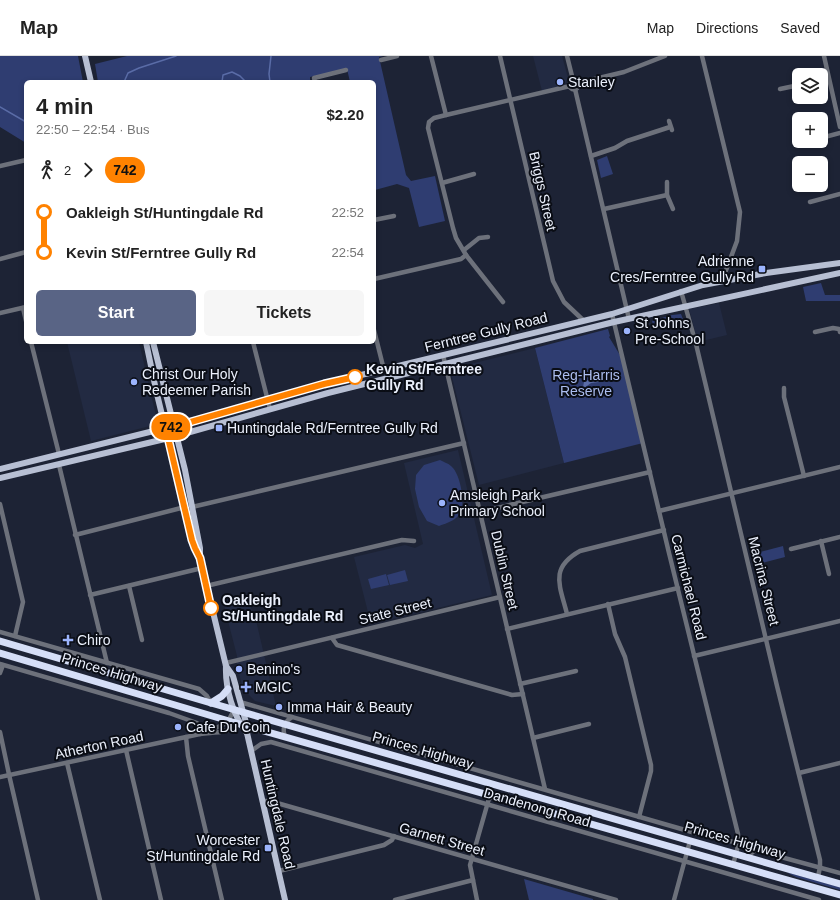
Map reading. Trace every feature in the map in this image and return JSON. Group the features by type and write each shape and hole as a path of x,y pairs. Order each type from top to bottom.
{"highway":[{"name":"Princes Highway","path":"0,641 234,710 840,884"},
{"name":"Princes Highway","path":"0,653 183,707 244,727 285,737 840,895"},
{"path":"211,703 222,696 228,689"}],"main road":[{"path":"85,56 91,80"},
{"name":"Ferntree Gully Road","path":"0,469 166,429 324,384 612,314 681,291 722,281 840,262"},
{"name":"Ferntree Gully Road","path":"0,478 169,438 328,393 614,322 840,273"},
{"name":"Huntingdale Road","path":"146,344 195,548 200,558"},
{"name":"Huntingdale Road","path":"154,344 192,507 200,548 202,568 226,665 228,689 234,710 244,727"},
{"name":"Huntingdale Road","path":"226,665 233,676 243,712 244,727 286,900"}],"street":[{"path":"381,60 397,56"},
{"path":"431,56 446,115"},
{"name":"Briggs Street","path":"500,56 553,281 564,302 583,320"},
{"path":"568,56 573,80 570,82 570,86"},
{"path":"573,80 578,83 624,72 665,56"},
{"path":"702,56 740,212 737,241 722,281"},
{"path":"824,56 826,68"},
{"path":"314,80 346,70"},
{"path":"828,78 840,127"},
{"path":"578,83 578,86 575,89 629,319"},
{"path":"503,302 465,253 453,228 428,128 429,122 434,118 570,86 572,89 575,89"},
{"path":"780,89 792,86"},
{"path":"591,156 615,148 627,141 671,128 669,121"},
{"path":"828,136 840,133"},
{"path":"0,166 24,160"},
{"path":"442,183 474,174"},
{"path":"667,182 667,195 674,209"},
{"path":"810,202 840,194"},
{"path":"604,209 667,195"},
{"path":"376,220 394,216"},
{"path":"376,279 461,259 479,238 488,236"},
{"path":"0,259 24,253"},
{"name":"Macrina Street","path":"681,291 696,344 820,860 818,877"},
{"path":"0,313 24,308"},
{"name":"Carmichael Road","path":"612,314 738,834 738,843 733,864"},
{"path":"815,332 833,328 838,329 840,332"},
{"path":"376,338 384,370"},
{"path":"32,344 59,454"},
{"path":"254,344 270,409"},
{"name":"Dublin Street","path":"443,355 545,789"},
{"path":"784,388 784,397 804,476"},
{"path":"192,507 464,443"},
{"path":"59,465 107,663"},
{"path":"659,511 840,467"},
{"path":"480,512 650,472"},
{"path":"0,504 23,602 15,636"},
{"path":"75,534 185,507"},
{"path":"567,614 559,580 560,569 564,562 580,551 664,530"},
{"path":"791,549 840,537"},
{"path":"206,586 402,540 414,541"},
{"path":"821,541 829,574"},
{"path":"90,596 202,568"},
{"path":"129,586 142,640"},
{"path":"507,629 678,588"},
{"name":"State Street","path":"226,665 500,597"},
{"path":"608,604 615,634 625,657 651,765 651,771 639,817"},
{"path":"694,656 840,621"},
{"path":"0,632 199,689 207,696 211,703"},
{"path":"332,638 337,645 512,695 523,694"},
{"path":"0,673 1,664 169,713 196,722 201,734"},
{"path":"520,684 576,671"},
{"name":"Dandenong Road","path":"240,702 699,834 738,843"},
{"path":"169,713 183,707"},
{"path":"229,721 234,710"},
{"path":"285,737 285,724 287,720 292,717"},
{"name":"Atherton Road","path":"0,777 201,734 220,727 229,721"},
{"path":"533,738 589,724"},
{"name":"Atherton Road","path":"201,734 222,732 234,728 244,727"},
{"path":"0,732 38,900"},
{"path":"184,738 222,900"},
{"name":"Dandenong Road","path":"251,751 263,743 271,742 820,900"},
{"path":"126,750 161,900"},
{"path":"67,763 100,900"},
{"path":"452,772 455,763"},
{"path":"799,773 840,763"},
{"path":"477,900 470,867 490,795"},
{"name":"Garnett Street","path":"262,801 270,801 608,899 616,900"},
{"path":"279,871 384,845 392,840 394,836"},
{"path":"674,900 690,841"},
{"path":"747,857 755,850 840,873"},
{"path":"395,900 473,880"}],"shaded area":[{"path":"533,56 562,56 568,78 564,86 542,91"},
{"path":"719,303 727,335 698,342 689,309"},
{"path":"67,344 139,344 156,416 150,426 91,441"},
{"path":"535,348 564,463 479,485 450,369"},
{"path":"595,371 600,375 599,382 591,383 584,388 584,382 588,380 592,382 594,380 590,376"},
{"name":"Amsleigh Park Primary School","path":"458,450 492,595 371,624 354,557 405,545 415,548 423,544 404,463"},
{"path":"249,599 253,616 255,616 276,706 255,701 243,689 237,666 237,656 224,605"}],"green space":[{"path":"0,56 78,56 83,80 24,80 24,142 0,127"},
{"path":"127,56 383,56 379,57 406,175 411,181 435,176 445,221 419,227 409,188 397,184 376,190 376,80 350,80 347,69 310,77 310,80 98,80 95,64"},
{"path":"607,156 613,174 601,178 597,160"},
{"path":"821,283 825,295 840,295 840,301 806,301 803,287"},
{"path":"681,314 684,322 681,320 654,329 652,321"},
{"name":"Reg-Harris Reserve","path":"608,329 609,337 623,360 643,443 564,463 535,348"},
{"path":"440,460 450,465 457,474 461,487 462,506 460,514 457,517 452,521 439,526 427,521 419,507 415,489 416,475 424,465"},
{"path":"783,546 785,557 754,565 752,554"},
{"path":"405,570 408,581 390,585 387,575"},
{"path":"386,574 389,585 371,589 368,579"},
{"path":"786,872 840,887 840,890 796,877"},
{"path":"524,879 593,899 593,900 529,900"}],"waterway":[{"path":"125,80 128,73 176,56"},
{"path":"270,80 271,56"},
{"path":"222,80 223,75 232,72 244,80"},
{"path":"0,107 24,121"}],"bus line":[{"name":"742","path":"211,608 200,558 192,540 166,429 324,384 355,377"}],"place":[{"name":"Stanley","path":"560,82"},
{"name":"Adrienne Cres/Ferntree Gully Rd","path":"762,269"},
{"name":"St Johns Pre-School","path":"627,331"},
{"name":"Kevin St/Ferntree Gully Rd","path":"355,377"},
{"name":"Christ Our Holy Redeemer Parish","path":"134,382"},
{"name":"Huntingdale Rd/Ferntree Gully Rd","path":"219,428"},
{"name":"Amsleigh Park Primary School","path":"442,503"},
{"name":"Oakleigh St/Huntingdale Rd","path":"211,608"},
{"name":"Chiro","path":"68,640"},
{"name":"Benino's","path":"239,669"},
{"name":"MGIC","path":"246,687"},
{"name":"Imma Hair & Beauty","path":"279,707"},
{"name":"Cafe Du Coin","path":"178,727"},
{"name":"Worcester St/Huntingdale Rd","path":"268,848"}]}
